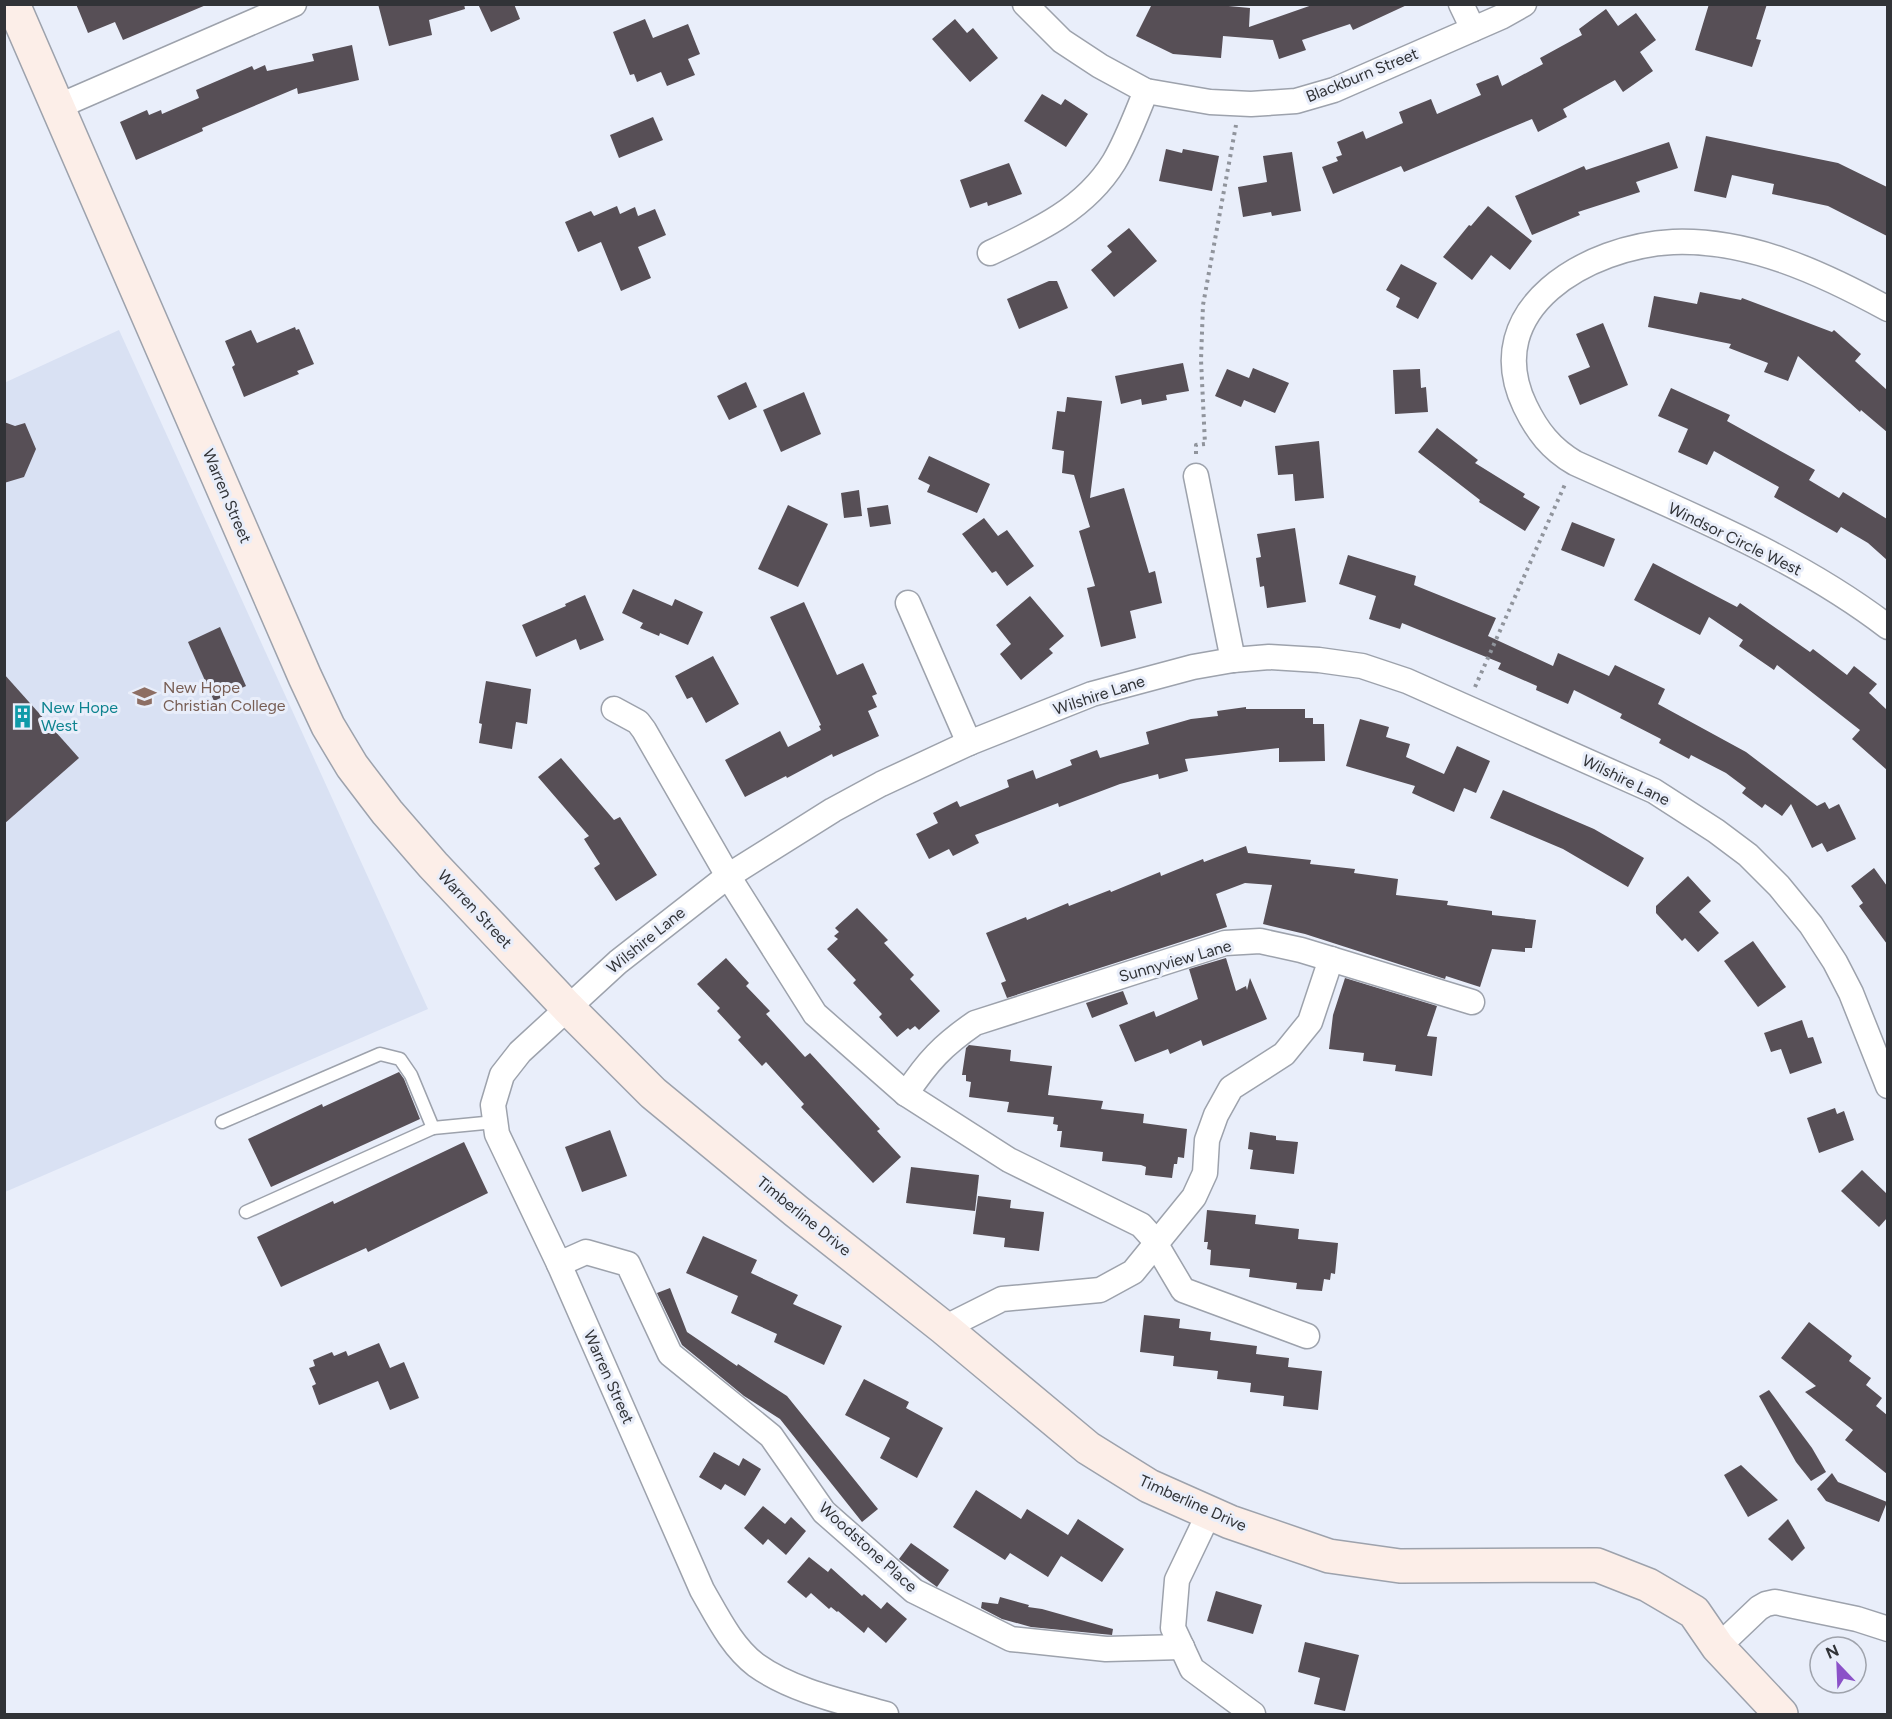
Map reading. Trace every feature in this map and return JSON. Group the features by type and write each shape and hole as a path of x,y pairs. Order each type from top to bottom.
{"street":[{"name":"Warren Street","path":"13,4 304,676 328,726 352,766 387,812 433,865 567,1007 520,1052 502,1075 494,1105 496,1134 559,1264 702,1590 727,1633 756,1665 797,1687 886,1714"},
{"path":"57,106 294,4"},
{"name":"Blackburn Street","path":"1025,4 1062,42 1146,91 1209,102 1240,104 1296,101 1334,90 1501,17 1524,4"},
{"path":"1461,4 1473,29"},
{"path":"990,254 1038,230 1085,198 1113,164 1146,91"},
{"name":"Windsor Circle West","path":"1887,309 1804,268 1736,248 1711,243 1679,242 1650,245 1586,265 1570,273 1540,297 1528,312 1514,345 1513,363 1516,381 1529,415 1549,445 1560,454 1767,552 1824,584 1887,627"},
{"path":"1196,476 1233,660"},
{"path":"908,603 969,743"},
{"name":"Wilshire Lane","path":"567,1007 667,922 728,876 833,810 881,784 969,743 1092,694 1193,667 1269,657 1319,660 1362,666 1407,681 1654,791 1716,831 1748,855 1779,886 1811,925 1835,962 1851,993 1887,1086"},
{"path":"614,709 638,722 644,730 728,876 815,1014 906,1094 1009,1160 1141,1225 1183,1290 1307,1336"},
{"name":"Sunnyview Lane","path":"906,1094 923,1068 948,1042 975,1023 1225,944 1260,941 1331,959 1472,1002"},
{"path":"944,1328 1002,1299 1100,1290 1133,1272 1194,1197 1205,1173 1207,1140 1216,1115 1231,1088 1284,1054 1310,1022 1331,959"},
{"name":"Timberline Drive","path":"567,1007 653,1093 796,1211 944,1328 1088,1448 1149,1486 1230,1522 1329,1556 1400,1566 1597,1565 1648,1585 1694,1612 1718,1647 1781,1714"},
{"name":"Woodstone Place","path":"559,1264 586,1252 628,1264 670,1354 771,1436 824,1512 914,1591 1011,1639 1106,1649 1182,1647"},
{"path":"1209,1513 1177,1580 1173,1628 1192,1670 1252,1714"},
{"path":"1718,1647 1759,1608 1775,1602 1887,1629"}],"lane":[{"path":"222,1122 380,1054 400,1059 411,1075 433,1128"},
{"path":"246,1212 433,1128 495,1122"}],"path":[{"path":"1196,476 1196,445 1205,444 1201,360 1203,306 1240,104"},
{"path":"1466,706 1575,463"}],"shaded area":[{"name":"New Hope Christian College","path":"119,330 428,1009 5,1192 4,383"}],"building":[{"path":"76,4 206,5 123,40 115,22 88,33"},
{"path":"378,4 464,4 465,9 429,20 432,35 389,46"},
{"path":"478,4 514,4 520,19 491,32"},
{"path":"1152,4 1207,4 1250,8 1249,27 1315,4 1409,4 1353,30 1350,24 1302,40 1306,50 1279,59 1273,40 1223,36 1221,58 1173,54 1136,36"},
{"path":"1709,4 1767,4 1756,39 1761,40 1752,67 1695,50"},
{"path":"1606,9 1618,26 1636,13 1656,40 1640,52 1653,71 1623,92 1615,80 1563,109 1567,117 1538,132 1532,119 1404,172 1401,166 1333,194 1322,167 1338,161 1336,157 1342,155 1337,142 1363,131 1366,139 1403,123 1399,112 1431,99 1437,114 1481,95 1476,84 1498,75 1502,86 1543,64 1540,58 1582,35 1579,29"},
{"path":"645,19 653,38 688,24 700,54 688,59 695,75 667,86 661,72 637,82 634,74 630,75 613,32"},
{"path":"955,19 967,33 973,28 998,58 970,82 932,39"},
{"path":"352,45 359,80 298,94 297,88 202,128 203,131 136,160 120,122 147,110 149,115 161,110 162,114 199,98 196,90 252,66 254,70 265,65 267,71 314,61 312,54"},
{"path":"1042,94 1061,105 1065,99 1088,114 1066,147 1024,121"},
{"path":"653,117 663,140 619,158 610,135"},
{"path":"1706,136 1838,163 1887,187 1887,236 1828,206 1772,194 1774,184 1732,175 1726,198 1694,191"},
{"path":"1669,142 1678,168 1636,182 1640,192 1578,212 1580,215 1532,235 1515,196 1584,166 1586,170"},
{"path":"1166,149 1182,153 1183,149 1219,156 1212,191 1159,181"},
{"path":"1292,152 1301,211 1272,216 1271,212 1243,217 1238,187 1267,182 1263,156"},
{"path":"1009,163 1022,194 988,206 987,202 970,208 960,180"},
{"path":"617,206 620,214 635,207 638,216 655,209 666,235 638,247 651,278 621,291 601,242 578,252 565,222 591,211 594,216"},
{"path":"1488,206 1532,241 1510,270 1491,255 1472,280 1443,257"},
{"path":"1129,228 1157,261 1114,297 1091,270 1112,252 1107,246"},
{"path":"1401,264 1437,283 1418,319 1396,307 1400,298 1386,290"},
{"path":"1049,281 1057,281 1068,308 1019,329 1007,299"},
{"path":"1700,292 1741,300 1742,298 1832,332 1834,330 1861,354 1855,361 1887,390 1887,432 1861,410 1860,412 1798,356 1788,381 1764,372 1768,363 1729,348 1731,344 1648,327 1654,296 1697,304"},
{"path":"1603,323 1628,385 1580,405 1568,376 1590,367 1576,334"},
{"path":"295,327 296,330 299,329 314,364 297,371 299,374 244,397 225,341 251,330 257,343"},
{"path":"1183,363 1189,391 1166,395 1167,400 1142,405 1141,399 1121,404 1115,376"},
{"path":"1253,368 1289,383 1275,413 1244,400 1241,407 1215,396 1227,369 1249,378"},
{"path":"1420,369 1421,388 1426,387 1428,412 1395,414 1393,370"},
{"path":"746,382 757,407 729,420 717,396"},
{"path":"1671,388 1730,415 1727,421 1815,470 1809,480 1839,498 1843,492 1887,519 1887,560 1868,543 1841,527 1837,533 1774,497 1779,487 1714,451 1707,465 1678,452 1688,429 1658,416"},
{"path":"804,392 821,434 781,452 763,410"},
{"path":"1067,397 1102,401 1090,498 1124,488 1149,573 1155,571 1162,603 1130,611 1136,638 1101,647 1087,588 1095,586 1079,531 1090,527 1074,475 1062,473 1064,451 1052,449 1057,411 1065,412"},
{"path":"4,422 15,426 25,423 36,449 24,477 4,483"},
{"path":"1437,428 1478,460 1475,463 1525,494 1523,497 1540,507 1525,531 1479,502 1480,500 1418,452"},
{"path":"1319,441 1324,498 1295,501 1293,474 1278,475 1275,446"},
{"path":"929,456 990,484 977,513 927,492 930,485 918,479"},
{"path":"859,490 862,516 844,518 841,493"},
{"path":"788,505 828,524 798,587 758,569"},
{"path":"888,505 891,524 870,527 867,508"},
{"path":"984,518 998,536 1007,530 1034,566 1007,586 996,571 992,573 962,534"},
{"path":"1572,522 1615,539 1604,567 1561,550"},
{"path":"1295,528 1306,602 1267,608 1264,586 1260,587 1256,558 1261,557 1257,534"},
{"path":"1348,555 1416,576 1414,585 1496,618 1488,636 1553,666 1558,653 1609,676 1615,665 1665,689 1658,704 1746,752 1817,806 1825,802 1829,809 1839,804 1856,839 1827,852 1822,843 1812,848 1791,804 1782,816 1765,804 1762,808 1742,793 1746,788 1726,773 1691,755 1689,759 1659,743 1661,739 1620,718 1622,714 1574,690 1568,704 1536,690 1537,686 1498,669 1501,663 1402,623 1400,629 1369,619 1376,596 1339,584"},
{"path":"1653,563 1737,607 1740,603 1810,652 1813,649 1847,675 1854,666 1877,684 1869,693 1887,710 1887,770 1852,739 1860,730 1777,665 1774,670 1739,646 1743,640 1709,617 1700,635 1634,600"},
{"path":"633,589 672,606 675,599 703,612 688,645 660,633 659,636 640,628 643,623 622,613"},
{"path":"585,595 604,640 580,650 576,639 536,657 522,625"},
{"path":"1030,596 1064,636 1049,649 1053,653 1021,680 1000,654 1011,644 996,625"},
{"path":"804,602 837,675 863,663 877,694 872,696 877,707 868,711 879,736 833,757 832,754 745,797 725,760 780,731 788,747 821,730 819,726 821,725 770,617"},
{"path":"220,627 246,686 214,701 188,642"},
{"path":"713,656 739,704 706,723 692,697 687,699 675,676"},
{"name":"New Hope West","path":"4,674 79,758 4,824"},
{"path":"486,681 531,689 527,724 516,722 512,749 479,743 482,724 479,723"},
{"path":"1246,707 1246,709 1305,709 1305,718 1313,718 1313,724 1324,724 1325,761 1279,762 1279,748 1185,759 1188,771 1159,779 1158,774 1120,784 1059,807 1058,803 975,835 979,843 953,856 949,849 929,859 916,834 938,823 933,813 957,801 960,807 1009,787 1007,780 1033,770 1036,779 1072,765 1070,760 1097,750 1100,758 1149,744 1146,732 1191,719 1218,716 1217,711"},
{"path":"1360,719 1389,727 1386,737 1410,744 1406,757 1444,774 1457,746 1490,761 1476,793 1464,788 1454,812 1412,793 1415,786 1346,766"},
{"path":"561,758 614,820 620,817 657,875 616,901 594,868 600,864 584,839 589,836 538,777"},
{"path":"1503,790 1594,829 1644,858 1628,887 1563,849 1490,818"},
{"path":"1246,846 1248,853 1311,860 1310,864 1355,869 1354,873 1398,879 1396,895 1448,901 1447,905 1492,911 1492,915 1536,920 1532,948 1525,948 1525,952 1492,949 1480,987 1446,976 1445,979 1305,934 1263,924 1272,885 1245,883 1216,894 1227,927 1007,998 1001,983 1006,981 986,933 1026,917 1027,920 1068,903 1069,906 1110,890 1111,892 1160,872 1161,876 1203,859 1204,862"},
{"path":"1874,868 1887,886 1887,944 1859,906 1863,903 1851,886"},
{"path":"1688,876 1711,901 1699,912 1719,933 1698,952 1685,938 1682,941 1656,913 1656,906"},
{"path":"857,908 888,940 884,943 914,975 910,979 940,1011 919,1030 915,1026 910,1030 908,1028 897,1037 879,1017 882,1014 853,983 856,980 827,949 838,939 834,936 839,932 835,928"},
{"path":"1753,941 1786,987 1758,1007 1724,961"},
{"path":"726,958 749,983 746,986 770,1011 766,1014 805,1057 810,1053 880,1129 877,1131 901,1157 873,1183 801,1107 804,1104 766,1062 762,1066 738,1040 741,1037 717,1011 720,1008 697,984"},
{"path":"1226,958 1236,991 1246,986 1247,990 1250,978 1267,1019 1203,1046 1201,1040 1170,1054 1168,1049 1135,1062 1119,1025 1154,1011 1156,1017 1198,999 1189,969"},
{"path":"1345,978 1437,1006 1427,1036 1437,1037 1432,1076 1395,1071 1396,1065 1363,1061 1364,1053 1329,1049 1333,1015"},
{"path":"1123,991 1128,1004 1092,1018 1086,1003"},
{"path":"1802,1020 1808,1038 1813,1037 1822,1063 1790,1074 1781,1049 1771,1052 1764,1033"},
{"path":"969,1045 1011,1050 1010,1061 1052,1066 1048,1095 1103,1101 1101,1109 1144,1114 1143,1123 1187,1129 1184,1158 1178,1157 1177,1164 1174,1164 1172,1178 1145,1175 1146,1167 1141,1165 1102,1161 1103,1152 1060,1147 1062,1131 1057,1131 1058,1125 1053,1124 1054,1117 1007,1112 1009,1102 969,1097 971,1082 966,1081 966,1075 962,1075 966,1048"},
{"path":"399,1072 420,1119 271,1187 248,1139 322,1104 323,1107"},
{"path":"1835,1108 1837,1114 1844,1111 1854,1140 1819,1153 1807,1118"},
{"path":"610,1130 627,1176 582,1192 565,1147"},
{"path":"1250,1132 1276,1136 1276,1140 1298,1142 1294,1174 1250,1169 1253,1150 1248,1149"},
{"path":"464,1142 488,1193 368,1252 366,1248 281,1287 257,1237 333,1201 334,1204"},
{"path":"911,1167 979,1175 975,1211 906,1203"},
{"path":"1862,1170 1887,1194 1887,1218 1879,1227 1841,1191"},
{"path":"978,1196 1011,1200 1010,1208 1044,1212 1039,1251 1004,1247 1005,1238 973,1234"},
{"path":"1207,1210 1256,1215 1255,1224 1299,1229 1298,1239 1338,1243 1335,1274 1331,1273 1330,1280 1324,1279 1322,1291 1296,1289 1297,1283 1249,1277 1250,1269 1210,1265 1211,1250 1207,1249 1208,1242 1204,1242"},
{"path":"703,1236 757,1260 751,1273 798,1295 793,1304 842,1326 824,1365 774,1342 777,1334 731,1313 738,1296 686,1273"},
{"path":"670,1288 687,1332 787,1396 878,1509 862,1522 780,1419 744,1396 682,1345 657,1293"},
{"path":"1144,1315 1180,1319 1179,1328 1211,1332 1210,1340 1257,1346 1256,1354 1289,1358 1288,1367 1322,1371 1318,1410 1283,1406 1284,1396 1250,1392 1251,1383 1217,1379 1218,1371 1173,1366 1174,1356 1140,1352"},
{"path":"1809,1322 1852,1356 1849,1361 1871,1378 1866,1385 1882,1398 1876,1406 1887,1415 1887,1474 1845,1440 1853,1430 1805,1392 1816,1386 1781,1358"},
{"path":"379,1343 390,1368 404,1362 419,1398 390,1410 378,1381 319,1405 312,1386 316,1384 309,1368 315,1366 313,1360 332,1352 334,1356 346,1351 348,1356"},
{"path":"864,1379 909,1402 906,1408 943,1428 917,1478 880,1458 890,1438 845,1415"},
{"path":"1769,1390 1812,1448 1826,1472 1811,1481 1796,1462 1759,1396"},
{"path":"714,1452 739,1466 743,1458 761,1469 745,1496 725,1484 721,1490 699,1477"},
{"path":"1741,1465 1778,1500 1748,1517 1724,1475"},
{"path":"1832,1473 1838,1482 1887,1502 1879,1522 1826,1501 1817,1489"},
{"path":"976,1490 1021,1519 1027,1509 1068,1535 1078,1519 1124,1549 1102,1582 1061,1556 1048,1577 1010,1553 1005,1560 953,1527"},
{"path":"763,1506 785,1524 791,1517 806,1531 786,1555 768,1539 763,1545 744,1528"},
{"path":"1788,1519 1805,1548 1792,1561 1768,1539"},
{"path":"911,1543 949,1570 937,1587 899,1559"},
{"path":"809,1557 828,1572 831,1568 862,1596 864,1594 881,1609 887,1602 907,1619 886,1643 868,1627 864,1633 838,1611 831,1607 829,1609 811,1593 806,1598 787,1582"},
{"path":"1216,1591 1262,1605 1253,1634 1207,1621"},
{"path":"1000,1597 1029,1605 1028,1607 1113,1629 1112,1635 1031,1627 1002,1619 981,1608 982,1602 998,1604"},
{"path":"1305,1642 1359,1655 1345,1711 1314,1704 1320,1678 1298,1672"}],"place":[{"name":"New Hope Christian College","path":"145,696"},
{"name":"New Hope West","path":"23,716"}]}
